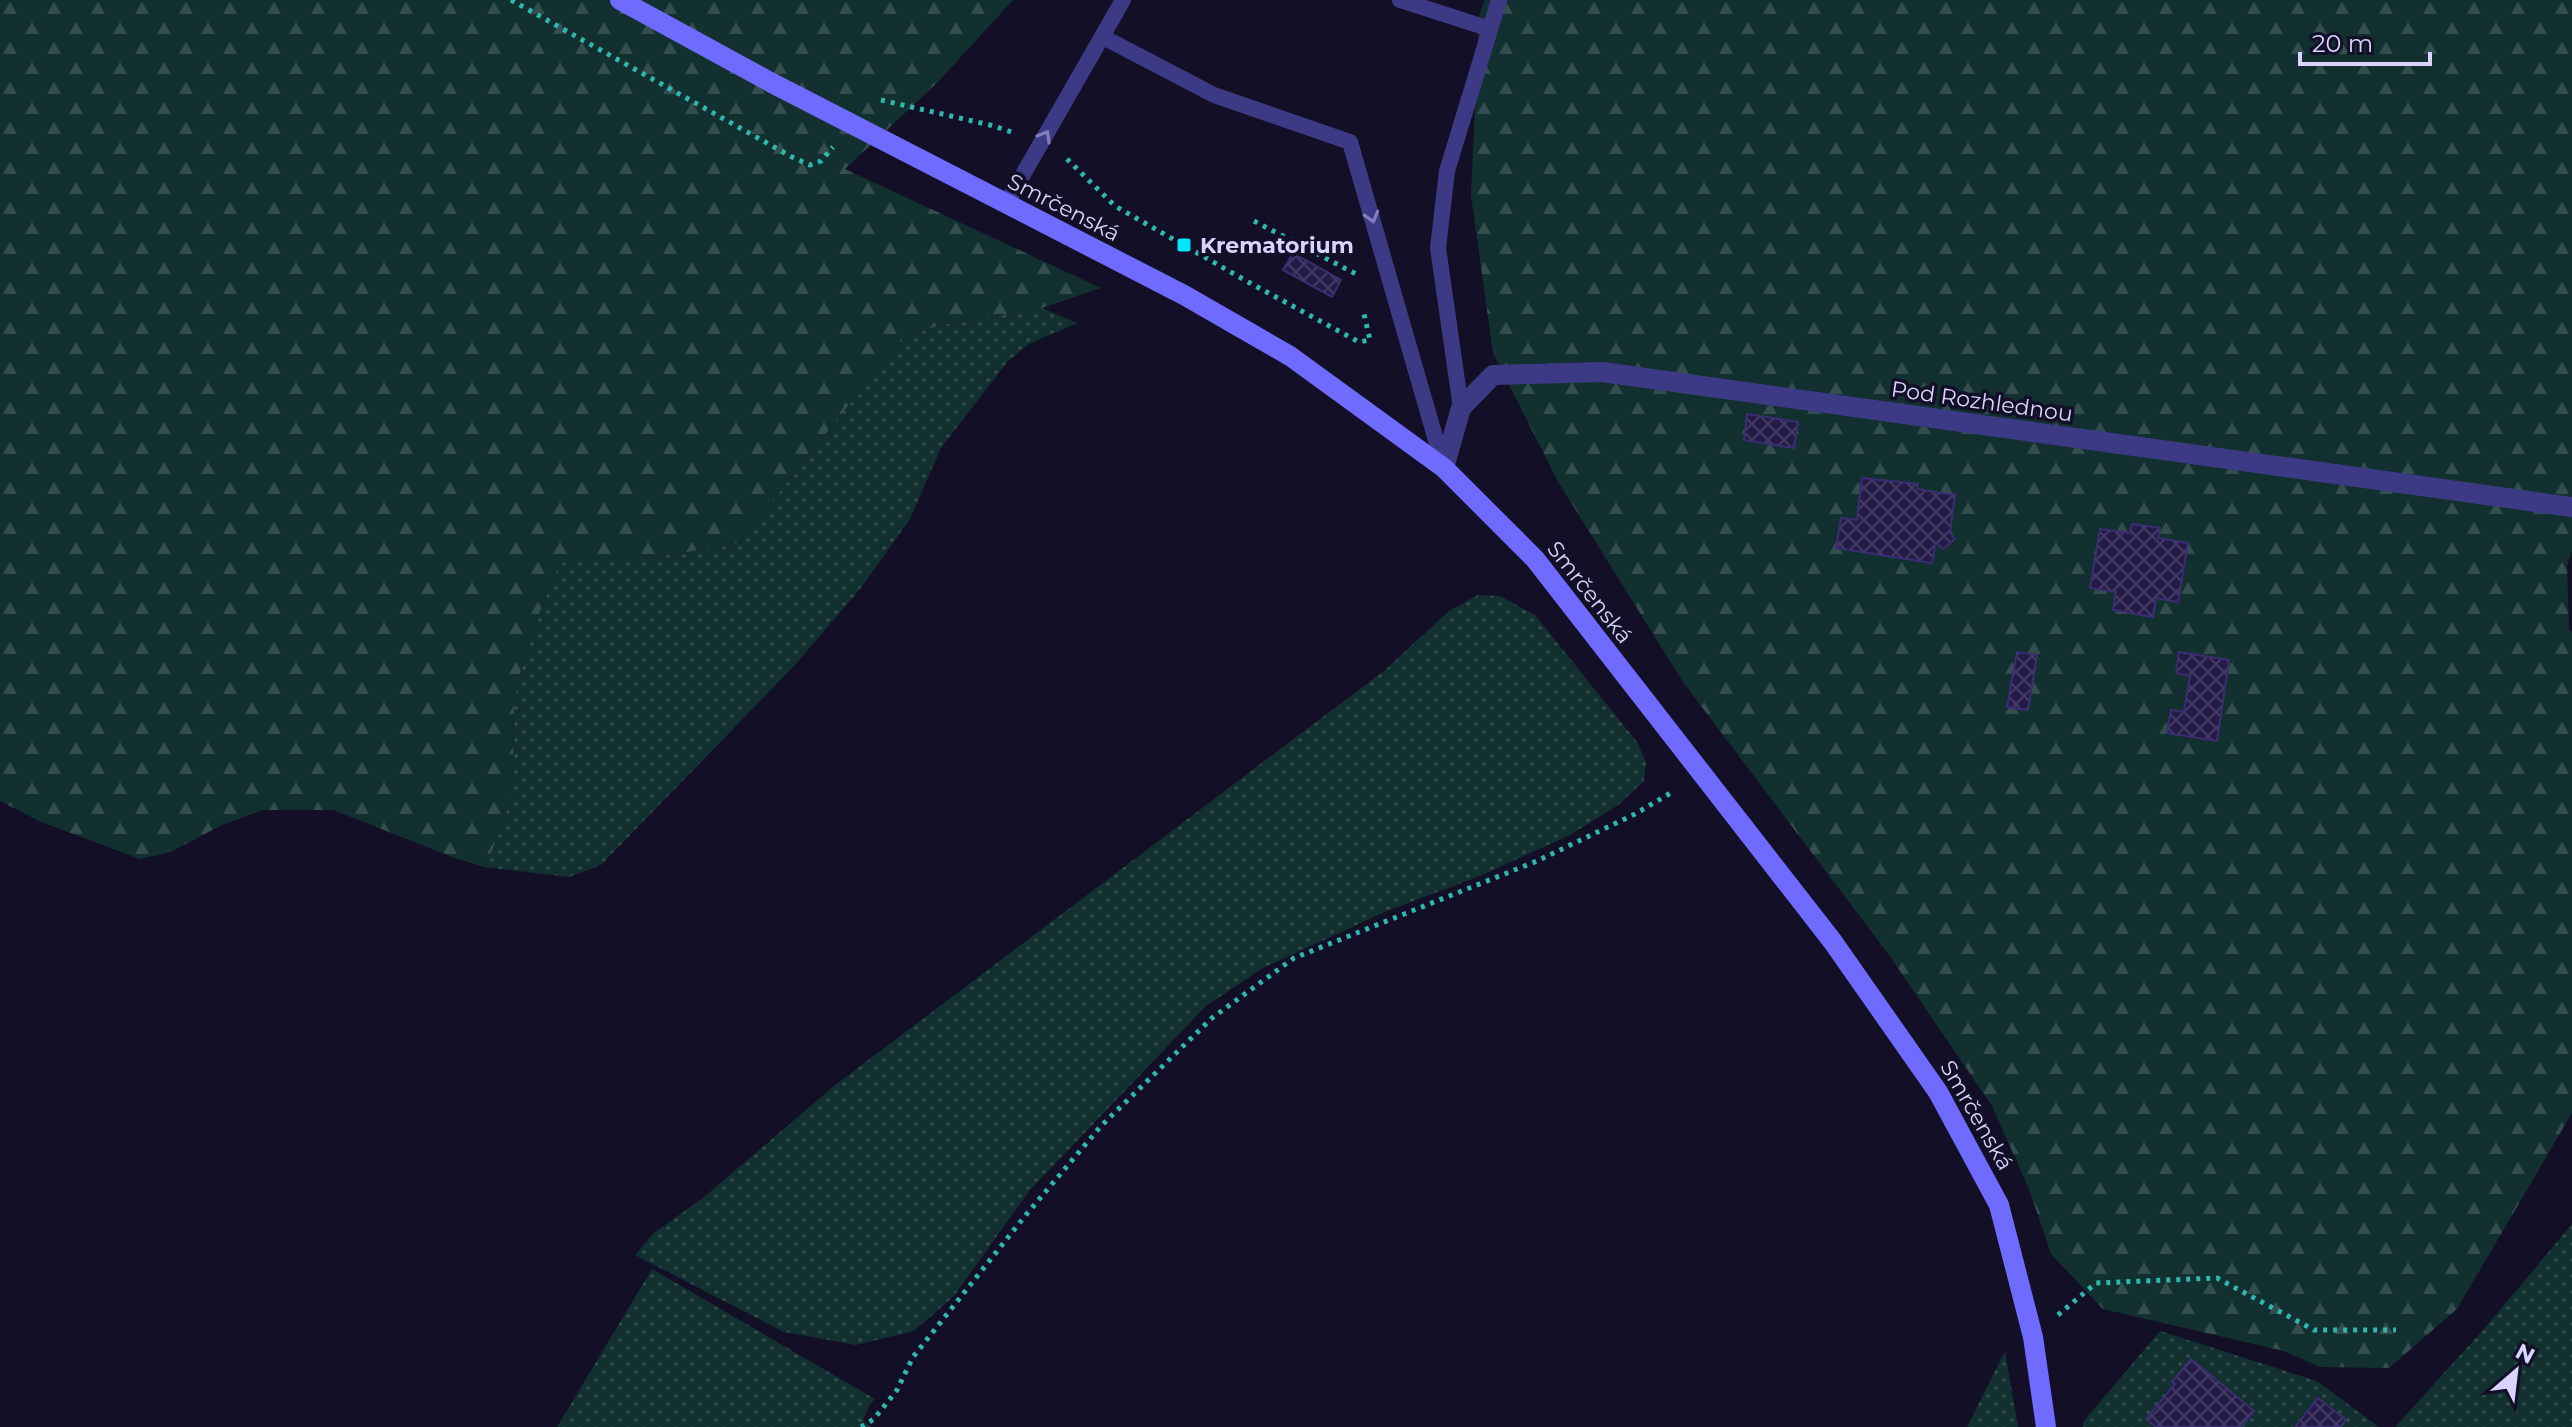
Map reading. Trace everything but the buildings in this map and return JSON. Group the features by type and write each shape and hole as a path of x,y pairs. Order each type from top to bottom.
{"street":[{"name":"Smrčenská","path":"620,0 772,83 1184,295 1290,356 1444,468 1535,559 1833,942 1938,1092 1999,1205 2033,1337 2046,1427"},
{"name":"Pod Rozhlednou","path":"1444,468 1461,408 1493,375 1602,372 2572,507"}],"lane":[{"path":"1006,204 1123,0"},
{"path":"1400,0 1490,29"},
{"path":"1461,408 1438,248 1447,171 1499,0"},
{"path":"1103,37 1214,95 1350,142 1444,468"}],"path":[{"path":"511,0 810,165 821,161 831,150 860,98 870,97 990,125 1023,135 1071,162 1115,206 1359,342 1370,340 1362,300"},
{"path":"1254,221 1356,274 1359,287"},
{"path":"861,1427 874,1419 890,1400 913,1357 1101,1126 1212,1018 1294,958 1537,861 1635,814 1702,774"},
{"path":"2033,1337 2096,1283 2217,1278 2314,1330 2396,1330"}],"green space":[{"path":"0,0 1013,0 937,83 845,169 1101,288 1042,308 940,325 901,339 738,544 643,559 562,559 535,625 519,676 514,712 511,792 500,831 484,867 333,810 263,810 222,825 171,852 140,859 39,821 0,801"},
{"path":"1485,0 2572,0 2572,551 2567,566 2569,629 2572,632 2572,1113 2457,1309 2389,1368 2320,1367 2284,1351 2103,1309 2051,1254 2029,1189 1992,1106 1889,955 1683,682 1557,480 1493,353 1471,195 1479,15"},
{"path":"1042,308 1077,323 1029,344 1008,361 941,448 910,519 860,589 794,666 601,865 569,877 484,867 500,831 511,792 514,712 519,676 535,625 562,559 643,559 738,544 901,339 940,325"},
{"path":"1478,595 1500,596 1535,615 1637,742 1646,762 1644,781 1618,805 1570,835 1480,876 1387,911 1263,968 1206,1006 1029,1191 954,1296 914,1331 856,1345 784,1332 635,1255 654,1233 704,1197 834,1086 1385,670 1449,611"},
{"path":"2572,1224 2572,1427 2395,1427 2484,1329"},
{"path":"652,1269 875,1399 863,1420 871,1427 557,1427"},
{"path":"2160,1331 2317,1381 2379,1427 2083,1427 2083,1422"},
{"path":"2005,1351 2018,1427 1967,1427"}],"place":[{"name":"Krematorium","path":"1184,245"}]}
